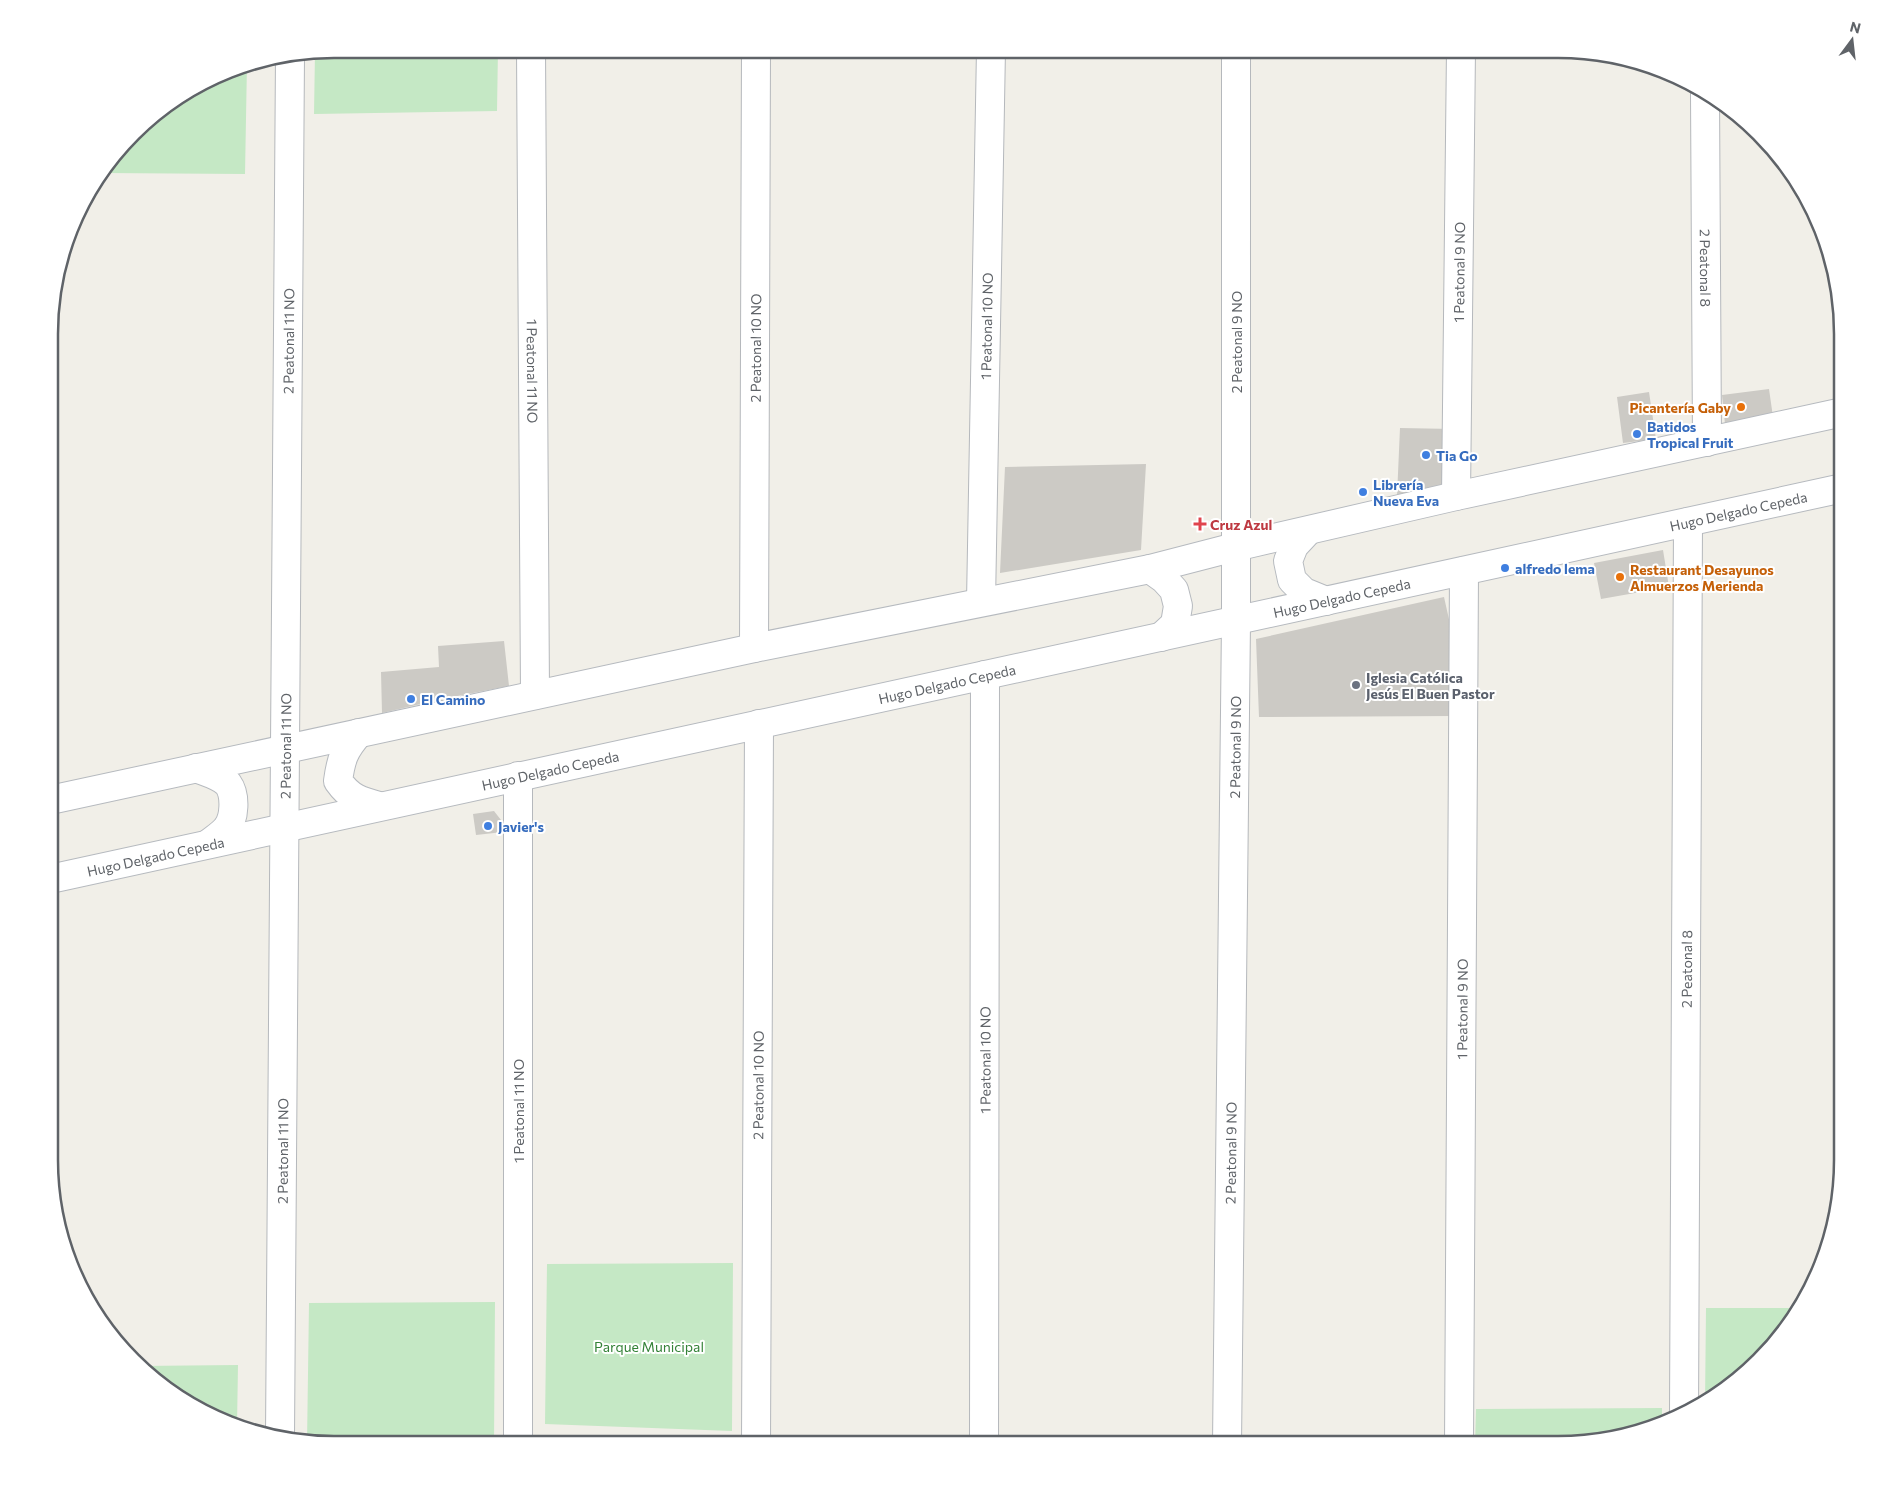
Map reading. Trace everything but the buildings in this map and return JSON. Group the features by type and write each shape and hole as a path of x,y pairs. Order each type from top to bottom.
{"street":[{"name":"1 Peatonal 11 NO","path":"531,57 535,695"},
{"name":"2 Peatonal 10 NO","path":"754,648 756,57"},
{"name":"1 Peatonal 10 NO","path":"981,602 991,57"},
{"name":"2 Peatonal 9 NO","path":"1227,1436 1236,622 1236,57"},
{"name":"1 Peatonal 9 NO","path":"1456,496 1461,57"},
{"name":"2 Peatonal 11 NO","path":"280,1431 290,61"},
{"name":"2 Peatonal 8","path":"1705,99 1707,442"},
{"path":"57,798 754,648 1150,569 1235,547 1456,496 1834,414"},
{"name":"Hugo Delgado Cepeda","path":"57,877 379,806 1236,622 1834,490"},
{"name":"2 Peatonal 8","path":"1684,1406 1688,522"},
{"path":"1308,531 1294,546 1288,562 1292,580 1304,592 1326,601"},
{"path":"1150,569 1164,579 1174,590 1178,606 1175,624 1161,638"},
{"name":"1 Peatonal 9 NO","path":"1459,1436 1464,571"},
{"name":"1 Peatonal 10 NO","path":"984,1436 985,675"},
{"name":"2 Peatonal 10 NO","path":"756,1436 759,724"},
{"path":"358,733 347,747 341,762 338,781 357,800 379,806"},
{"path":"196,768 216,776 228,784 233,797 232,814 228,828 208,844"},
{"name":"1 Peatonal 11 NO","path":"518,776 518,1436"}],"green space":[{"path":"498,57 497,111 314,114 315,58"},
{"path":"247,71 245,174 109,173 138,138 165,114 195,94 228,78"},
{"name":"Parque Municipal","path":"733,1263 732,1431 545,1424 547,1264"},
{"path":"495,1302 494,1436 307,1435 309,1303"},
{"path":"1706,1308 1792,1308 1778,1329 1754,1356 1727,1380 1705,1395"},
{"path":"238,1365 237,1419 195,1400 165,1380 149,1366"},
{"path":"1662,1408 1662,1417 1613,1431 1577,1436 1475,1436 1476,1409"}],"place":[{"name":"Picantería Gaby","path":"1741,407"},
{"name":"Batidos Tropical Fruit","path":"1637,434"},
{"name":"Tia Go","path":"1426,455"},
{"name":"Librería Nueva Eva","path":"1363,492"},
{"name":"Cruz Azul","path":"1200,524"},
{"name":"alfredo lema","path":"1505,568"},
{"name":"Restaurant Desayunos Almuerzos Merienda","path":"1620,577"},
{"name":"Iglesia Católica Jesús El Buen Pastor","path":"1356,685"},
{"name":"El Camino","path":"411,699"},
{"name":"Javier's","path":"488,826"}]}
